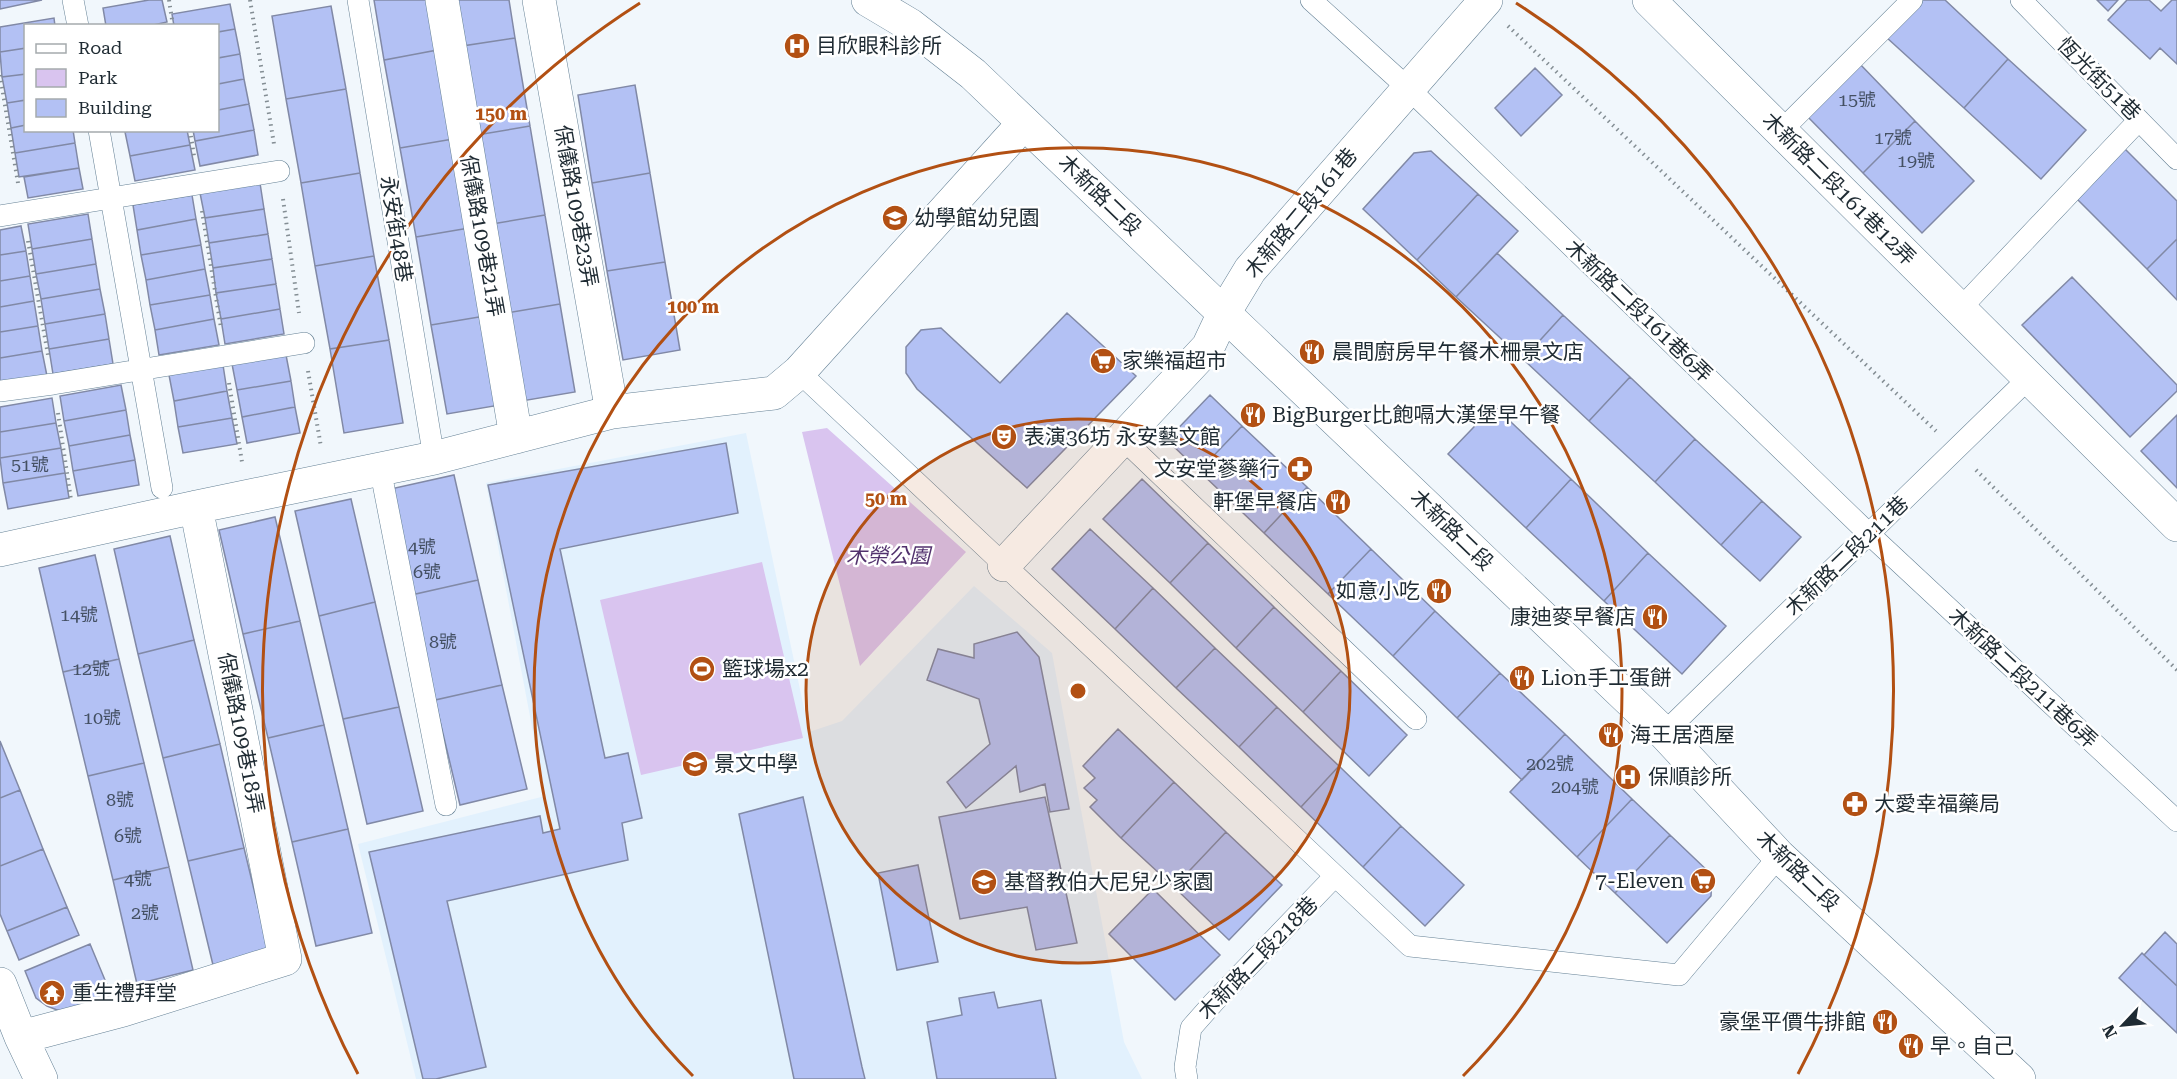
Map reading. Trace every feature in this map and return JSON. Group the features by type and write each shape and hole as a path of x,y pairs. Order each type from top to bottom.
{"street":[{"name":"保儀路109巷21弄","path":"442,0 516,437"},
{"name":"保儀路109巷23弄","path":"539,0 612,412"},
{"name":"木新路二段","path":"868,0 919,32 973,74 1664,733 1779,856 2019,1079"},
{"name":"木新路二段161巷12弄","path":"1649,0 2177,525"},
{"name":"木新路二段161巷","path":"1004,565 1209,347 1224,314 1250,270 1485,2"},
{"path":"0,550 434,458 612,412 774,393 799,372 1024,123"},
{"name":"保儀路109巷18弄","path":"21,1037 123,1010 285,958 196,507"},
{"path":"0,984 41,1079"}],"lane":[{"path":"74,0 78,24"},
{"name":"永安街48巷","path":"358,0 434,458"},
{"name":"木新路二段161巷6弄","path":"1311,0 1408,88 1869,534"},
{"path":"1781,130 1912,0"},
{"name":"恆光街51巷","path":"2020,0 2177,159"},
{"path":"1960,309 2139,120"},
{"path":"99,132 162,488"},
{"path":"0,216 279,171"},
{"path":"0,391 304,343"},
{"path":"799,372 1410,946 1679,975 1779,856"},
{"name":"木新路二段211巷","path":"1664,733 2029,378"},
{"path":"1123,439 1416,719"},
{"path":"380,468 446,805"},
{"name":"木新路二段211巷6弄","path":"1869,534 2177,821"},
{"name":"木新路二段218巷","path":"1187,1079 1185,1067 1191,1028 1335,876"}],"path":[{"path":"169,0 173,24"},
{"path":"250,0 323,455"},
{"path":"1485,2 1956,450 2177,670"},
{"path":"0,75 72,506"},
{"path":"190,132 244,472"}],"shaded area":[{"name":"景文中學","path":"746,433 809,732 842,721 974,586 1052,653 1124,1042 1142,1079 416,1079 358,844 545,796 486,483"}],"green space":[{"name":"木榮公園","path":"827,428 966,552 860,666 802,432"},
{"name":"籃球場x2","path":"762,562 803,738 641,775 600,600"}],"building":[{"path":"0,0 42,0 0,9"},
{"path":"162,0 167,22 106,24 103,8"},
{"path":"374,0 435,0 443,49 384,60"},
{"path":"448,0 509,0 515,38 456,47"},
{"path":"1920,0 1945,0 2008,59 1964,108 1886,37"},
{"path":"2097,0 2118,0 2108,11"},
{"path":"2127,0 2149,0 2161,11 2172,0 2177,0 2177,64 2160,48 2150,59 2108,20"},
{"path":"230,4 235,29 219,32 219,24 174,24 172,14"},
{"path":"331,6 346,89 286,99 272,16"},
{"path":"54,18 55,24 24,24 24,48 0,52 0,27"},
{"path":"235,29 240,54 219,58 219,32"},
{"path":"515,38 530,126 471,136 456,47"},
{"path":"24,48 24,74 2,77 0,52"},
{"path":"443,49 459,138 400,148 384,60"},
{"path":"240,54 244,79 219,84 219,58"},
{"path":"2008,59 2086,130 2041,179 1964,108"},
{"path":"1857,61 1915,121 1863,173 1804,113"},
{"path":"1535,68 1562,95 1521,136 1495,108"},
{"path":"24,74 24,100 7,103 2,77"},
{"path":"244,79 249,104 219,110 219,84"},
{"path":"635,85 650,173 592,183 578,95"},
{"path":"346,89 360,173 301,183 286,99"},
{"path":"24,100 24,125 11,128 7,103"},
{"path":"249,104 254,130 195,141 193,132 219,132 219,110"},
{"path":"1915,121 1974,181 1922,233 1863,173"},
{"path":"24,125 24,132 73,132 75,143 15,153 11,128"},
{"path":"530,126 545,215 486,225 471,136"},
{"path":"254,130 258,155 200,166 195,141"},
{"path":"125,132 187,132 190,145 130,156"},
{"path":"459,138 475,227 416,237 400,148"},
{"path":"75,143 79,168 19,177 15,153"},
{"path":"190,145 195,170 135,181 130,156"},
{"path":"2124,148 2177,201 2177,239 2147,269 2075,197"},
{"path":"1431,151 1478,194 1417,260 1363,209 1414,153"},
{"path":"79,168 83,189 28,198 24,177"},
{"path":"360,173 374,256 315,266 301,183"},
{"path":"650,173 665,262 607,271 592,183"},
{"path":"260,183 264,209 205,218 200,193"},
{"path":"1478,194 1518,231 1456,297 1417,260"},
{"path":"192,195 196,219 137,230 133,205"},
{"path":"264,209 268,234 209,243 205,218"},
{"path":"88,214 92,239 32,249 28,224"},
{"path":"545,215 560,304 501,314 486,225"},
{"path":"196,219 201,245 141,255 137,230"},
{"path":"21,226 26,251 0,255 0,230"},
{"path":"475,227 491,315 431,325 416,237"},
{"path":"268,234 272,259 213,268 209,243"},
{"path":"92,239 96,264 36,274 32,249"},
{"path":"2177,239 2177,300 2147,269"},
{"path":"201,245 205,269 146,280 141,255"},
{"path":"26,251 30,276 0,281 0,255"},
{"path":"1497,253 1563,315 1523,359 1456,297"},
{"path":"374,256 389,340 330,349 315,266"},
{"path":"272,259 276,284 216,293 213,268"},
{"path":"665,262 680,350 623,360 607,271"},
{"path":"96,264 100,289 41,299 36,274"},
{"path":"205,269 210,295 150,305 146,280"},
{"path":"30,276 34,301 0,307 0,281"},
{"path":"2072,277 2177,385 2177,391 2130,437 2022,325"},
{"path":"276,284 280,309 221,319 216,293"},
{"path":"100,289 105,314 45,324 41,299"},
{"path":"210,295 214,319 155,330 150,305"},
{"path":"34,301 38,326 0,332 0,307"},
{"path":"560,304 575,392 516,402 501,314"},
{"path":"280,309 284,334 225,344 221,319"},
{"path":"1067,313 1136,376 1027,488 917,389 906,373 906,347 921,330 941,328 1000,383"},
{"path":"105,314 109,339 49,349 45,324"},
{"path":"491,315 506,404 447,414 431,325"},
{"path":"1563,315 1630,377 1589,421 1523,359"},
{"path":"214,319 219,345 159,355 155,330"},
{"path":"38,326 42,351 0,358 0,332"},
{"path":"109,339 113,364 53,374 49,349"},
{"path":"389,340 403,423 344,433 330,349"},
{"path":"42,351 47,376 0,384 0,358"},
{"path":"286,355 291,381 237,390 232,364"},
{"path":"223,365 227,391 174,401 169,375"},
{"path":"1630,377 1695,439 1655,482 1589,421"},
{"path":"291,381 295,407 242,417 237,390"},
{"path":"121,385 126,410 64,421 60,396"},
{"path":"227,391 232,418 178,427 174,401"},
{"path":"1210,395 1242,426 1199,471 1167,440"},
{"path":"52,398 56,423 0,432 0,407"},
{"path":"1494,406 1571,479 1526,528 1448,454"},
{"path":"295,407 300,433 247,443 242,417"},
{"path":"126,410 130,435 69,446 64,421"},
{"path":"2177,415 2177,488 2141,451"},
{"path":"232,418 237,444 183,453 178,427"},
{"path":"56,423 61,448 0,458 0,432"},
{"path":"1242,426 1307,487 1264,533 1199,471"},
{"path":"130,435 135,460 73,471 69,446"},
{"path":"1695,439 1762,501 1721,545 1655,482"},
{"path":"726,443 738,513 560,549 605,758 628,753 642,818 622,823 628,860 447,901 486,1067 436,1079 423,1079 369,852 540,816 543,833 560,829 488,485"},
{"path":"61,448 65,473 3,483 0,458"},
{"path":"135,460 139,485 78,496 73,471"},
{"path":"65,473 69,498 8,509 3,483"},
{"path":"454,475 478,580 411,595 386,490"},
{"path":"1142,479 1208,543 1170,583 1103,519"},
{"path":"1571,479 1648,553 1604,601 1526,528"},
{"path":"1307,487 1371,549 1328,594 1264,533"},
{"path":"351,499 375,602 319,616 295,511"},
{"path":"1762,501 1801,537 1760,581 1721,545"},
{"path":"275,517 300,621 243,634 219,530"},
{"path":"1090,529 1153,588 1115,629 1052,569"},
{"path":"170,536 194,640 138,654 114,549"},
{"path":"1208,543 1274,607 1236,648 1170,583"},
{"path":"1371,549 1435,611 1393,656 1328,594"},
{"path":"1648,553 1726,626 1682,674 1604,601"},
{"path":"95,555 119,659 63,672 39,568"},
{"path":"478,580 502,685 435,700 411,595"},
{"path":"1153,588 1215,648 1176,688 1115,629"},
{"path":"375,602 399,707 343,719 319,616"},
{"path":"1274,607 1341,671 1303,712 1236,648"},
{"path":"1435,611 1500,673 1457,718 1393,656"},
{"path":"300,621 324,725 268,738 243,634"},
{"path":"1017,632 1039,657 1069,809 1050,812 1045,784 1020,792 1016,766 966,808 947,782 990,744 979,699 927,680 938,649 974,658 974,644"},
{"path":"194,640 220,744 163,758 138,654"},
{"path":"1215,648 1277,707 1239,747 1176,688"},
{"path":"119,659 144,763 88,776 63,672"},
{"path":"1341,671 1407,735 1369,776 1303,712"},
{"path":"1500,673 1565,734 1522,780 1457,718"},
{"path":"502,685 527,789 460,805 435,700"},
{"path":"399,707 423,811 367,824 343,719"},
{"path":"1277,707 1339,766 1301,807 1239,747"},
{"path":"324,725 348,829 292,842 268,738"},
{"path":"1118,729 1174,782 1121,838 1090,807 1097,800 1084,788 1095,778 1083,766"},
{"path":"1565,734 1632,799 1577,857 1510,792"},
{"path":"0,741 20,790 0,798"},
{"path":"220,744 244,848 188,861 163,758"},
{"path":"144,763 169,867 113,880 88,776"},
{"path":"1339,766 1401,826 1363,867 1301,807"},
{"path":"1174,782 1226,832 1174,887 1121,838"},
{"path":"20,790 43,849 0,866 0,798"},
{"path":"803,797 865,1079 794,1079 739,814"},
{"path":"1045,797 1077,943 1036,950 1027,907 960,919 939,817"},
{"path":"1632,799 1670,835 1615,893 1577,857"},
{"path":"1401,826 1464,885 1425,926 1363,867"},
{"path":"348,829 372,933 316,946 292,842"},
{"path":"1226,832 1282,885 1229,940 1174,887"},
{"path":"1670,835 1712,875 1711,896 1667,943 1615,893"},
{"path":"244,848 269,952 213,965 188,861"},
{"path":"43,849 67,907 7,931 0,914 0,866"},
{"path":"918,865 938,962 897,970 878,873"},
{"path":"169,867 193,970 137,984 113,880"},
{"path":"1153,889 1220,955 1175,1000 1109,934"},
{"path":"67,907 79,935 19,960 7,931"},
{"path":"2165,932 2177,944 2177,986 2144,955"},
{"path":"90,944 110,992 62,1012 47,1006 36,998 25,971"},
{"path":"2142,953 2177,986 2177,1033 2119,978"},
{"path":"994,992 998,1008 1041,1000 1056,1079 937,1079 927,1022 962,1015 959,998"}],"place":[{"name":"目欣眼科診所","path":"797,46"},
{"name":"幼學館幼兒園","path":"895,218"},
{"name":"晨間廚房早午餐木柵景文店","path":"1312,352"},
{"name":"家樂福超市","path":"1103,361"},
{"name":"BigBurger比飽嗝大漢堡早午餐","path":"1253,415"},
{"name":"表演36坊 永安藝文館","path":"1004,437"},
{"name":"文安堂蔘藥行","path":"1300,469"},
{"name":"軒堡早餐店","path":"1338,502"},
{"name":"如意小吃","path":"1439,591"},
{"name":"康迪麥早餐店","path":"1655,617"},
{"name":"籃球場x2","path":"702,669"},
{"name":"Lion手工蛋餅","path":"1522,678"},
{"name":"海王居酒屋","path":"1611,735"},
{"name":"景文中學","path":"695,764"},
{"name":"保順診所","path":"1628,777"},
{"name":"大愛幸福藥局","path":"1855,804"},
{"name":"7-Eleven","path":"1703,881"},
{"name":"基督教伯大尼兒少家園","path":"984,882"},
{"name":"重生禮拜堂","path":"52,993"},
{"name":"豪堡平價牛排館","path":"1885,1022"},
{"name":"早。自己","path":"1911,1046"}]}
